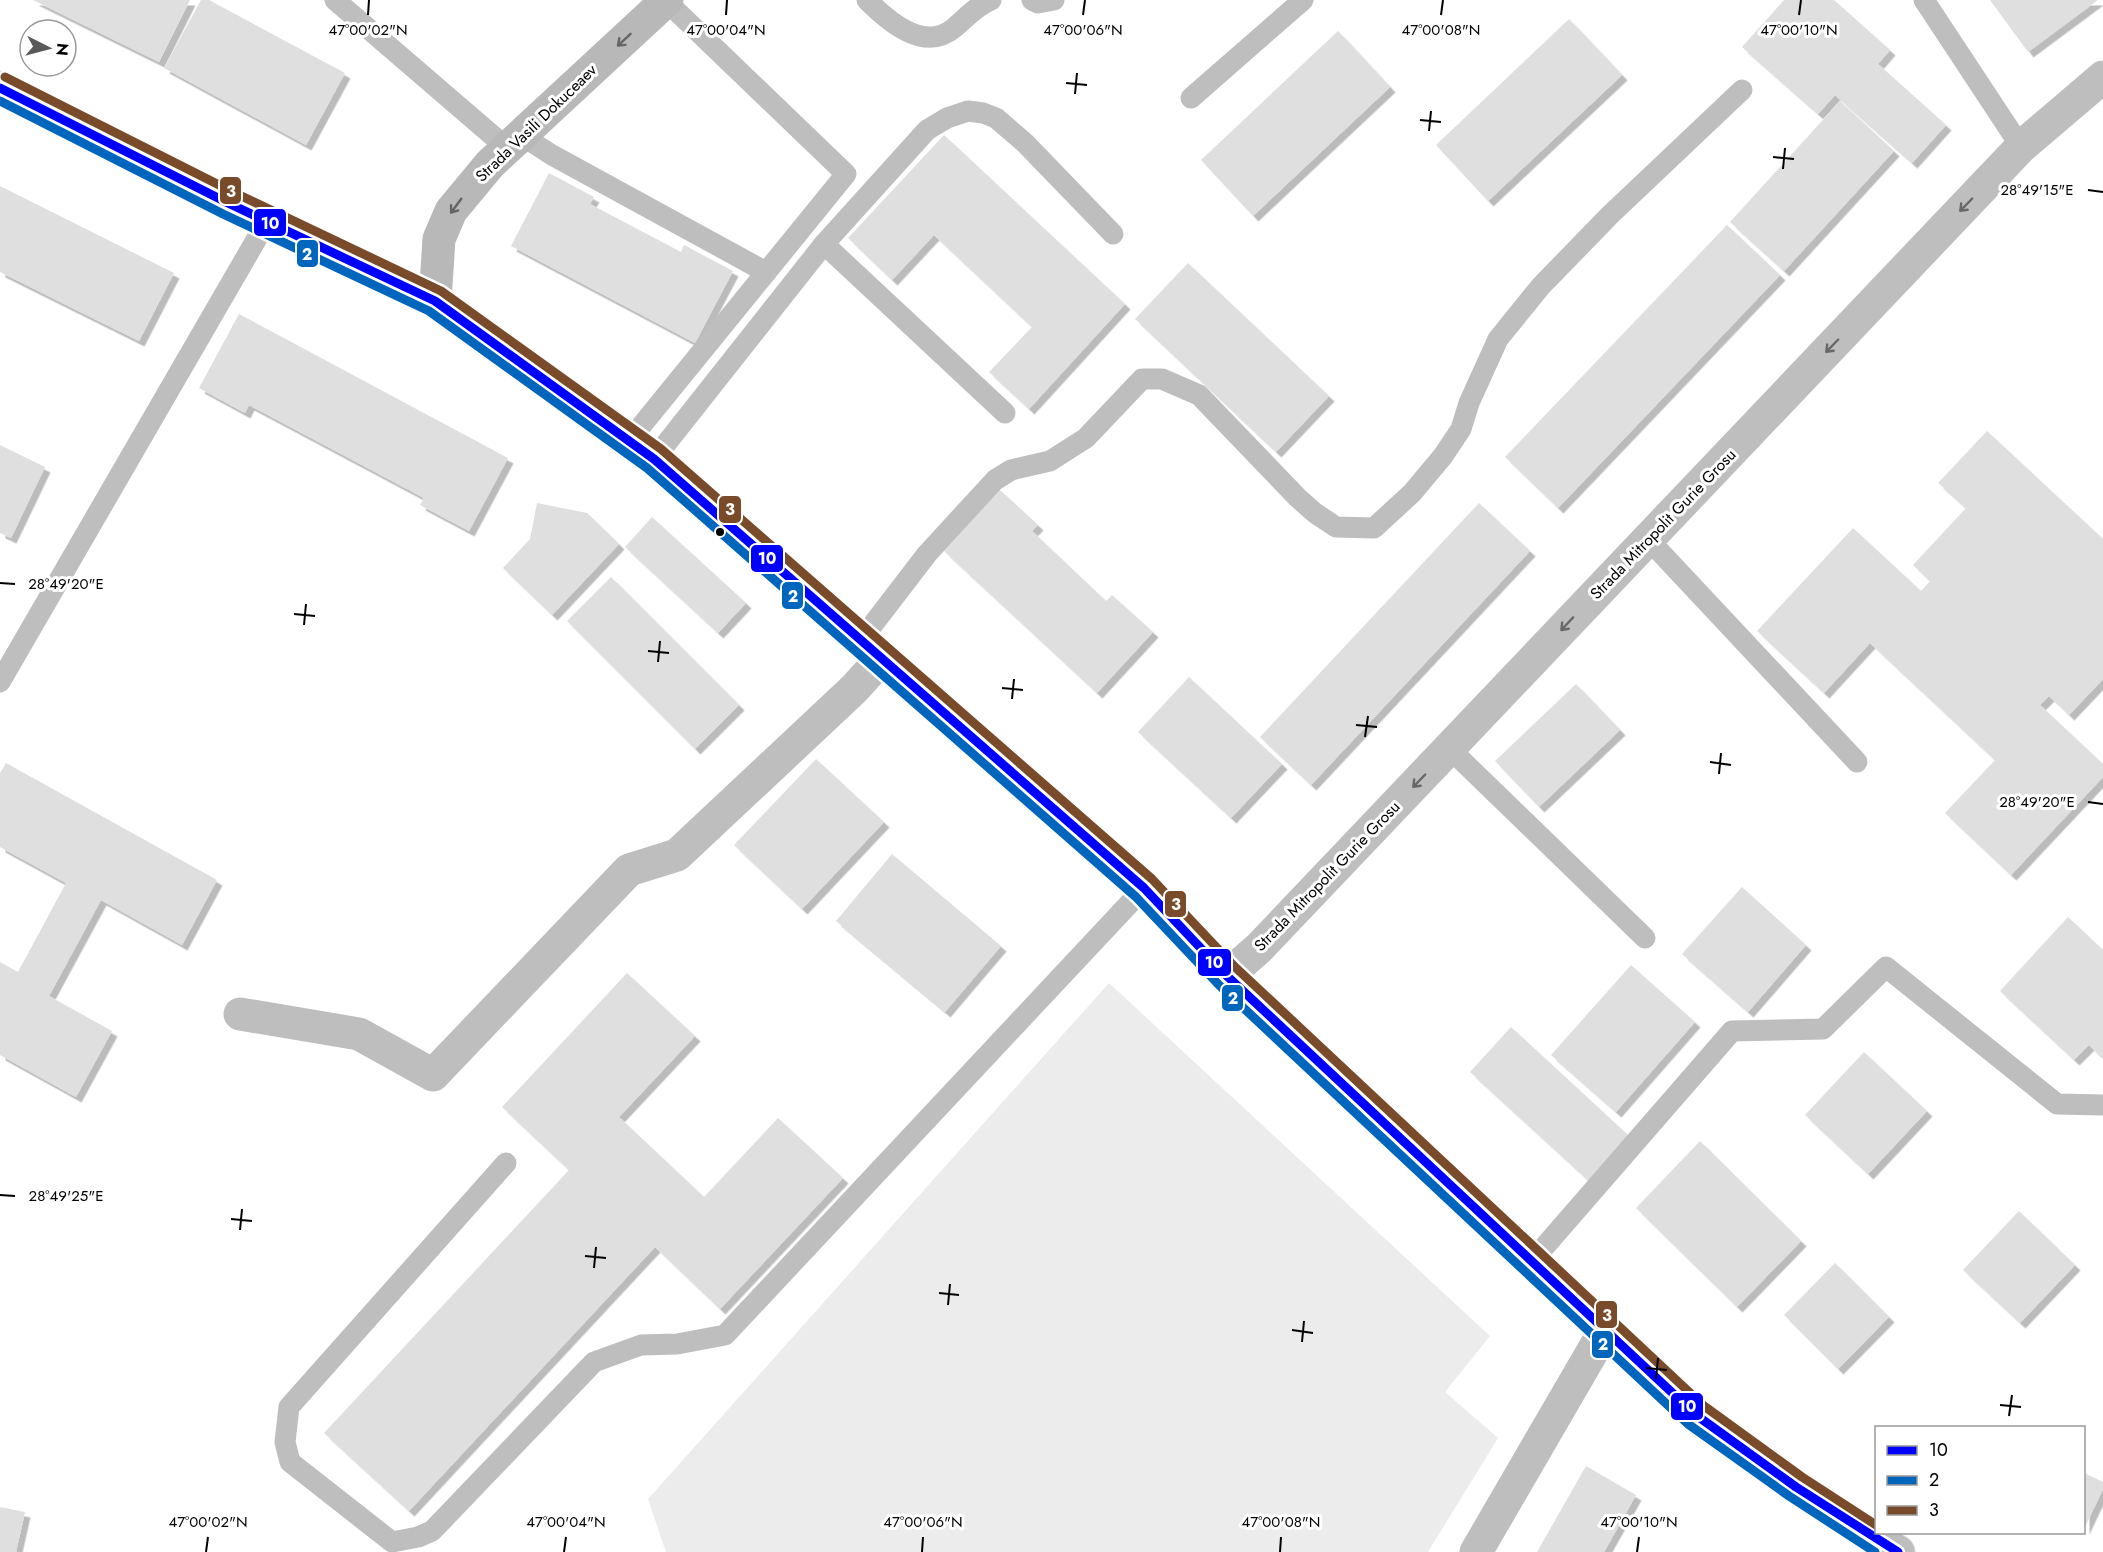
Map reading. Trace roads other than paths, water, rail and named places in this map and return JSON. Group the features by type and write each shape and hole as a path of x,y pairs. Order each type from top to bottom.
{"main road":[{"name":"Strada Vasili Dokuceaev","path":"435,301 439,239 451,211 475,180 666,0"},
{"name":"Strada Mitropolit Gurie Grosu","path":"1227,976 1259,948 2021,147 2103,77"},
{"path":"0,88 267,221 435,301 642,450 1144,888 1227,976 1696,1415 1773,1472 1898,1552"},
{"path":"240,1014 359,1034 433,1075 629,870 677,855 854,689 872,649"},
{"path":"1476,1552 1605,1330"}],"lane":[{"path":"335,0 514,142 552,155 766,272"},
{"path":"642,450 766,272 846,174 666,0"},
{"path":"867,0 883,16 915,35 928,38 953,30 974,10 991,0"},
{"path":"1032,0 1038,3 1054,0"},
{"path":"1191,98 1303,0"},
{"path":"1924,0 2021,147"},
{"path":"872,649 927,554 995,480 1011,470 1050,461 1086,438 1142,379 1162,379 1199,395 1298,498 1336,527 1374,528 1412,493 1443,456 1461,429 1468,403 1498,339 1541,286 1610,215 1742,90"},
{"path":"642,450 927,130 947,118 968,111 983,113 1009,128 1113,234"},
{"path":"0,682 267,221"},
{"path":"824,244 1005,413"},
{"path":"1648,539 1857,762"},
{"path":"1450,748 1645,938"},
{"path":"506,1163 289,1407 285,1442 290,1462 392,1542 417,1537 432,1531 594,1362 641,1345 677,1344 725,1335 1144,888"},
{"path":"1532,1261 1732,1031 1823,1029 1886,967 2057,1104 2103,1105"}]}
